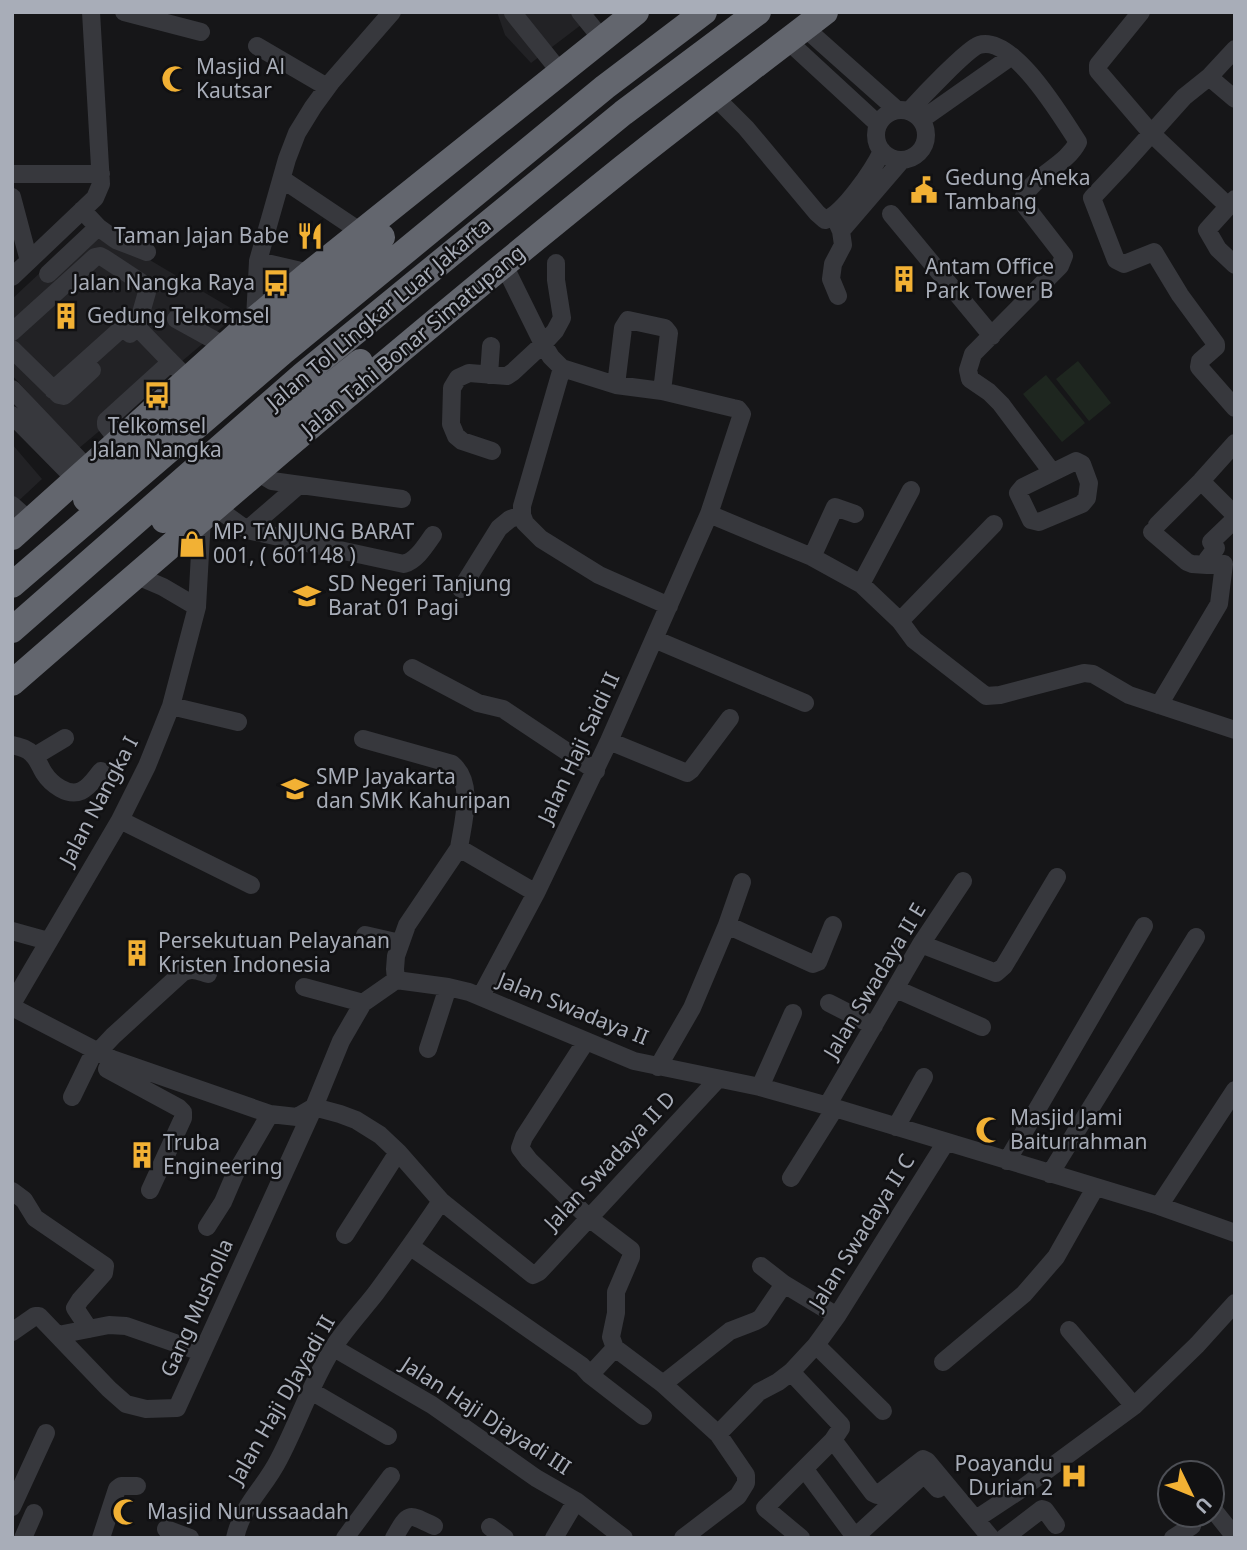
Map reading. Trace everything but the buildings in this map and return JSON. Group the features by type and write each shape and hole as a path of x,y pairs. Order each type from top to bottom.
{"highway":[{"path":"18,521 82,474 118,442 179,371 225,346 310,273 636,12"},
{"name":"Jalan Tol Lingkar Luar Jakarta","path":"12,585 285,351 605,87 704,12"},
{"name":"Jalan Tol Lingkar Luar Jakarta","path":"12,631 304,374 623,113 758,12"},
{"name":"Jalan Tahi Bonar Simatupang","path":"12,682 208,512 504,265 626,166 806,27"},
{"path":"12,576 37,547 125,462 243,356 433,193 555,77"},
{"path":"12,631 110,564 449,290 541,221 626,166"}],"street":[{"path":"12,277 99,192 101,174 91,12"},
{"path":"124,12 201,32"},
{"path":"255,319 258,261 297,133 327,88 392,12"},
{"path":"514,12 555,77"},
{"path":"580,12 602,39"},
{"path":"1141,12 1098,65 1098,71 1152,134 1231,202 1207,230 1218,249 1235,265"},
{"path":"806,27 909,114 925,127 926,139 922,149 913,157 902,160 881,152 876,134 878,124 883,118 889,113 909,114 1012,56"},
{"path":"806,27 878,124"},
{"path":"909,114 924,94 976,45 988,43 1012,56 1035,80 1078,142 1073,151 1030,185 1024,195 1026,207 1064,256 1060,266 973,354 968,370 970,379 1001,404 1052,472"},
{"path":"257,46 327,88"},
{"path":"1235,49 1209,77 1184,97 1092,198 1116,260 1124,264 1154,252 1180,295 1216,344 1200,361 1199,367 1235,408"},
{"path":"1209,77 1235,99"},
{"path":"715,97 746,128 817,213 825,220 838,223"},
{"path":"857,201 881,152"},
{"path":"838,223 857,201 902,160"},
{"path":"12,174 101,174"},
{"path":"282,179 361,232"},
{"path":"12,197 29,261"},
{"path":"82,210 98,227 116,240 147,252"},
{"path":"891,214 992,336"},
{"path":"838,223 843,245 833,264 831,279 838,296"},
{"path":"48,274 98,227"},
{"path":"12,332 95,257 100,256 145,285 147,292 137,327 64,396 53,390 12,349"},
{"path":"258,261 310,273"},
{"path":"492,450 462,441 456,436 451,424 454,383 469,373 507,376 555,331 562,318 555,279 556,263"},
{"path":"504,265 543,344 562,368 616,385 662,391 669,333 666,328 628,320 623,328 616,385"},
{"path":"176,319 225,346"},
{"path":"137,327 179,371"},
{"path":"489,375 491,346"},
{"path":"562,368 522,506 525,523 552,547 599,575 669,606"},
{"path":"12,390 82,474"},
{"name":"Jalan Haji Saidi II","path":"481,996 536,893 610,741 709,514 741,414 738,409 662,391"},
{"path":"12,415 82,474"},
{"path":"1159,705 1219,604 1224,564 1188,562 1154,529 1235,443"},
{"path":"257,472 272,481 402,499"},
{"path":"1201,481 1235,517 1211,542 1216,548 1207,560 1207,565"},
{"path":"247,530 299,485"},
{"path":"861,584 911,490"},
{"path":"812,557 835,508 855,514"},
{"path":"208,512 247,530 404,564 415,558 433,535"},
{"name":"Jalan Nangka I","path":"16,1008 48,941 120,820 147,766 171,706 197,607 208,512"},
{"path":"709,514 812,557 861,584 900,621 914,640 986,696 1000,695 1084,673 1093,674 1129,695 1235,730"},
{"path":"461,589 499,528 510,519 522,515"},
{"path":"900,621 994,524"},
{"path":"135,575 163,587 197,607"},
{"path":"654,639 805,703"},
{"path":"412,668 478,703 503,709 596,771"},
{"path":"171,706 238,722"},
{"path":"610,741 687,773 730,718"},
{"path":"35,756 65,738"},
{"path":"102,1060 270,1114 297,1116 314,1107 341,1041 363,1003 396,980 395,963 407,925 459,848 465,788 458,769 452,764 363,739"},
{"path":"12,745 23,747 35,756 46,776 62,790 79,792 101,771"},
{"path":"120,820 251,886"},
{"path":"459,848 536,893"},
{"path":"921,944 996,973 1004,966 1057,877"},
{"name":"Jalan Swadaya II E","path":"790,1178 921,944 963,881"},
{"path":"657,1067 692,1008 742,882"},
{"path":"727,925 813,964 818,962 833,925"},
{"path":"1007,1161 1144,926"},
{"path":"12,931 48,941"},
{"path":"365,935 400,943"},
{"path":"1050,1174 1196,937"},
{"path":"72,1097 102,1060 113,1035 188,969 208,974"},
{"name":"Jalan Swadaya II","path":"396,980 448,987 481,996 634,1061 760,1087 831,1107 1159,1206 1235,1233"},
{"path":"303,987 363,1003"},
{"path":"428,1049 448,987"},
{"path":"896,989 982,1027"},
{"path":"829,1003 874,1026"},
{"path":"16,1008 183,1112 183,1118 150,1190"},
{"path":"760,1087 793,1013"},
{"path":"586,1041 524,1137 520,1148 589,1218 632,1253 616,1292 616,1313 611,1337 615,1348 663,1384 718,1434 747,1479 738,1496 706,1531 683,1538"},
{"path":"896,1127 924,1077"},
{"name":"Jalan Swadaya II D","path":"441,1201 533,1275 536,1274 718,1079"},
{"path":"1159,1206 1235,1090"},
{"path":"314,1107 356,1120 380,1135 441,1201"},
{"name":"Gang Musholla","path":"12,1332 35,1316 41,1317 126,1404 146,1409 177,1408 314,1107"},
{"path":"207,1227 270,1114"},
{"name":"Jalan Swadaya II C","path":"718,1434 759,1392 779,1382 816,1345 946,1142"},
{"path":"345,1235 398,1152"},
{"path":"943,1362 1024,1294 1056,1257 1095,1188"},
{"path":"12,1191 24,1200 35,1218 104,1266 104,1273 75,1308 89,1329"},
{"name":"Jalan Haji DJayadi II","path":"237,1529 253,1497 279,1460 334,1348 411,1247 441,1201"},
{"path":"411,1247 582,1366 643,1416"},
{"path":"761,1266 784,1284 836,1316"},
{"path":"663,1384 730,1331 761,1318 784,1284"},
{"path":"971,1519 1020,1490 1134,1406 1197,1345 1235,1303"},
{"path":"58,1335 109,1325 126,1326 201,1352"},
{"path":"1069,1330 1134,1406"},
{"path":"816,1345 883,1410"},
{"name":"Jalan Haji Djayadi III","path":"334,1348 432,1405 536,1478 576,1502 554,1538"},
{"path":"590,1375 615,1348"},
{"path":"791,1372 841,1425 833,1440 765,1508 801,1538"},
{"path":"311,1391 388,1436"},
{"path":"12,1507 46,1433"},
{"path":"833,1440 877,1495 923,1459 927,1461 971,1519"},
{"path":"809,1475 861,1536 924,1474 991,1538"},
{"path":"345,1538 391,1476"},
{"path":"101,1538 117,1489 121,1486 137,1486"},
{"path":"576,1502 624,1538"},
{"path":"1004,1538 1042,1509 1056,1525"},
{"path":"23,1538 34,1513"},
{"path":"394,1538 409,1516 434,1526"},
{"path":"490,1527 505,1538"},
{"path":"166,1530 190,1538"}],"shaded area":[{"path":"497,12 598,12 531,63 505,35"},
{"path":"91,225 239,313 78,449 12,375 12,299"},
{"path":"1078,361 1111,403 1089,421 1056,379"},
{"path":"1046,375 1085,423 1062,442 1023,394"},
{"path":"12,444 42,479 12,507"}],"place":[{"name":"Masjid Al Kautsar","path":"175,79"},
{"name":"Gedung Aneka Tambang","path":"924,190"},
{"name":"Taman Jajan Babe","path":"310,236"},
{"name":"Antam Office Park Tower B","path":"904,279"},
{"name":"Jalan Nangka Raya","path":"276,283"},
{"name":"Gedung Telkomsel","path":"66,316"},
{"name":"Telkomsel Jalan Nangka","path":"157,395"},
{"name":"MP. TANJUNG BARAT 001, ( 601148 )","path":"192,544"},
{"name":"SD Negeri Tanjung Barat 01 Pagi","path":"307,596"},
{"name":"SMP Jayakarta dan SMK Kahuripan","path":"295,789"},
{"name":"Persekutuan Pelayanan Kristen Indonesia","path":"137,953"},
{"name":"Masjid Jami Baiturrahman","path":"989,1130"},
{"name":"Truba Engineering","path":"142,1155"},
{"name":"Poayandu Durian 2","path":"1074,1476"},
{"name":"Masjid Nurussaadah","path":"126,1512"}]}
